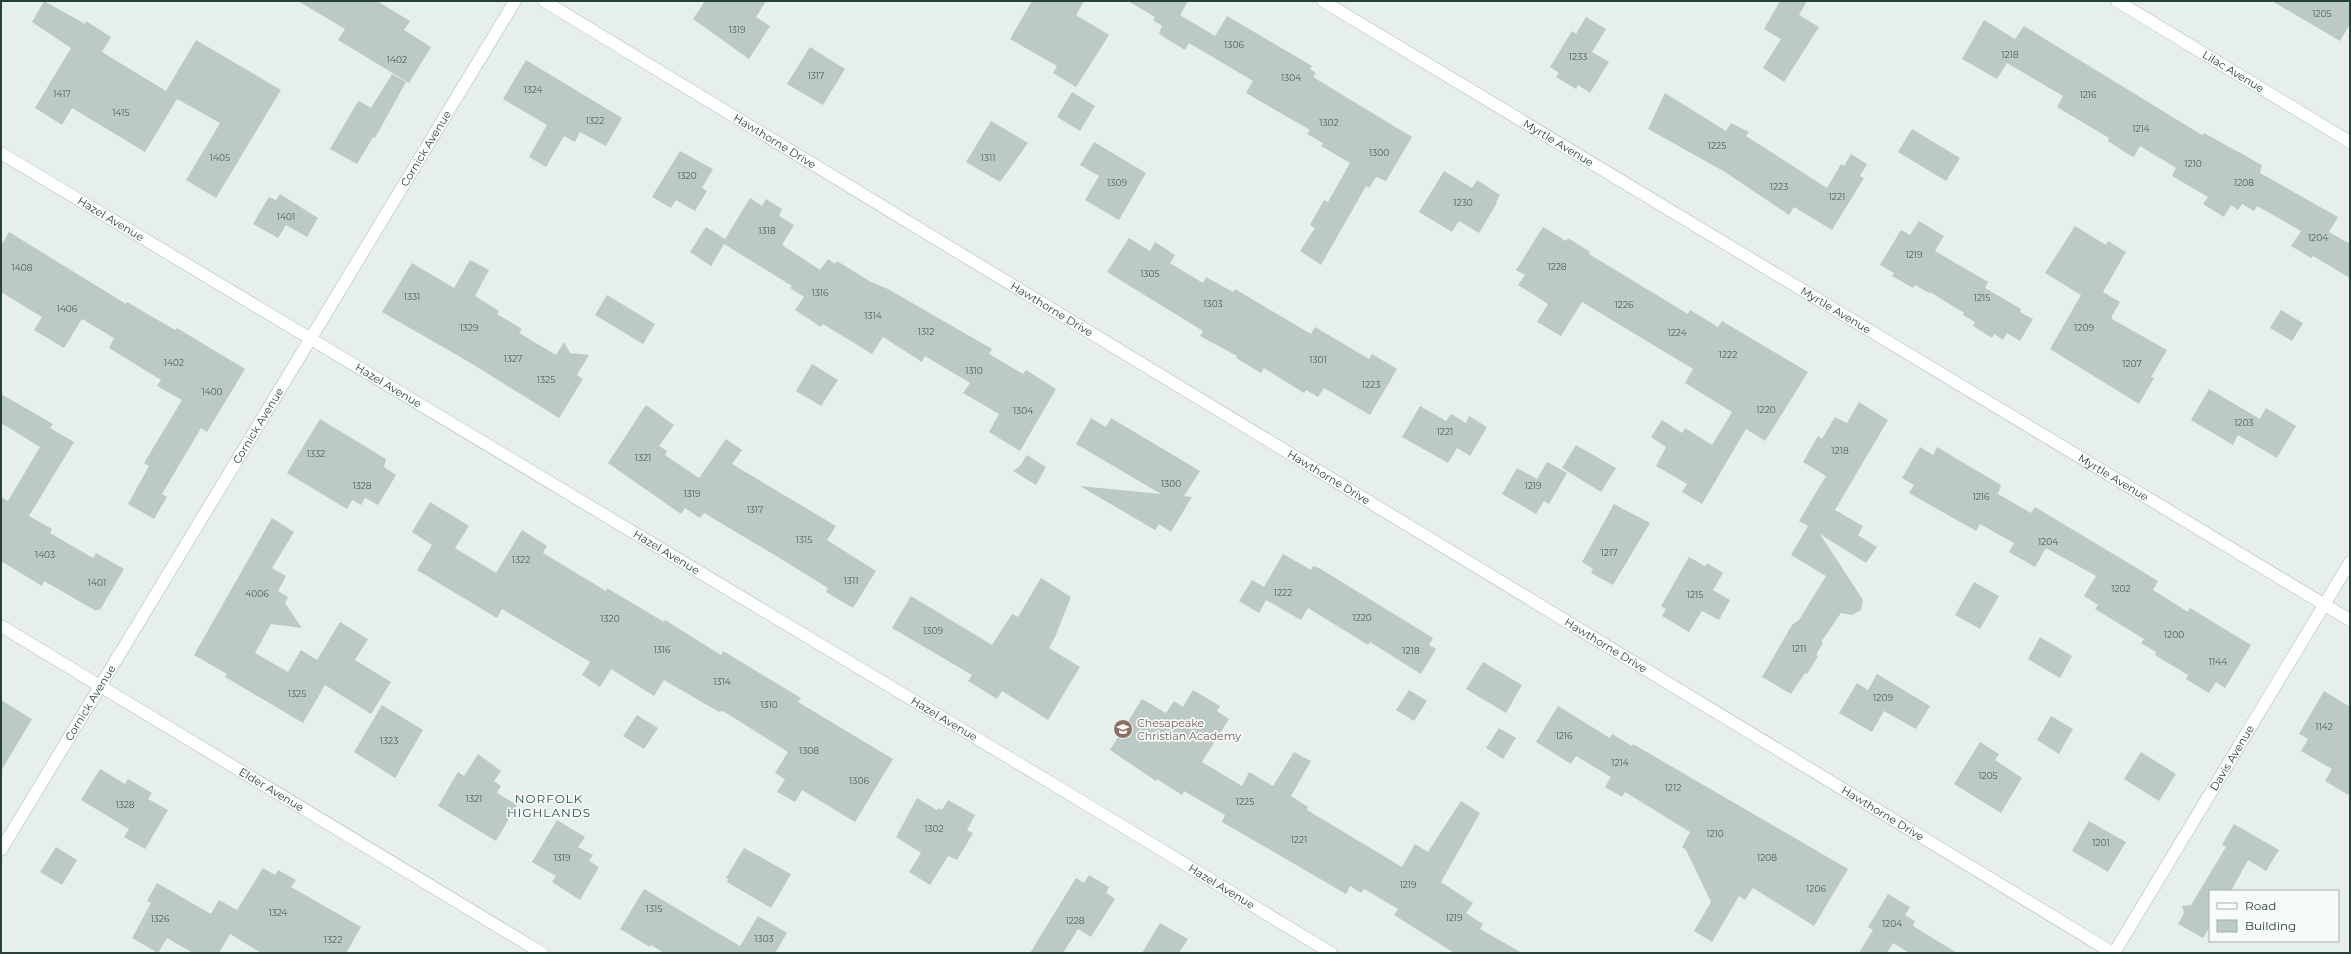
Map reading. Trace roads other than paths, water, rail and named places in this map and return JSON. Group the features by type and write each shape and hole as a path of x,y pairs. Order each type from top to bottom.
{"street":[{"name":"Cornick Avenue","path":"1,850 515,1"},
{"name":"Hawthorne Drive","path":"544,1 2113,953"},
{"name":"Myrtle Avenue","path":"1323,1 2350,620"},
{"name":"Lilac Avenue","path":"2117,1 2350,142"},
{"name":"Hazel Avenue","path":"1,153 309,340 1063,790 1330,953"},
{"name":"Davis Avenue","path":"2113,953 2350,562"},
{"name":"Elder Avenue","path":"1,626 542,953"}],"place":[{"name":"Chesapeake Christian Academy","path":"1123,729"}],"district":[{"name":"NORFOLK HIGHLANDS","path":"549,806"}]}
